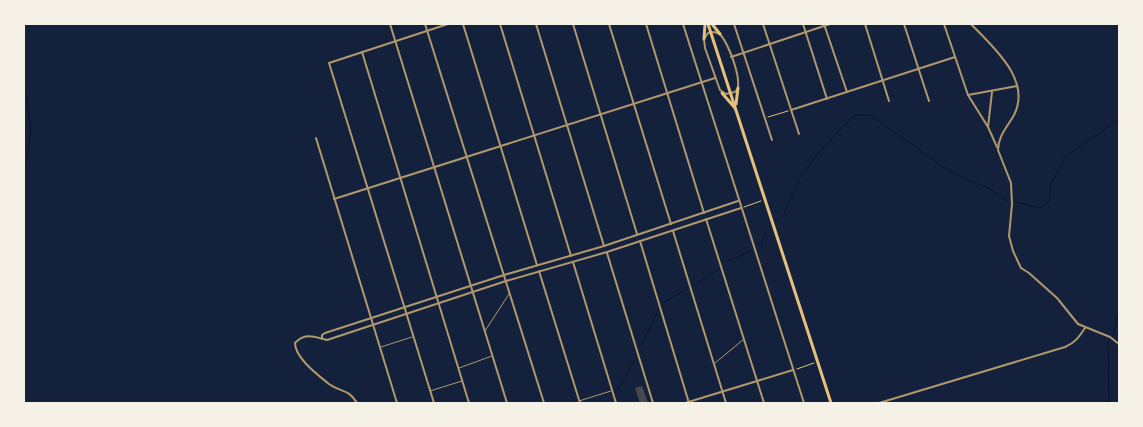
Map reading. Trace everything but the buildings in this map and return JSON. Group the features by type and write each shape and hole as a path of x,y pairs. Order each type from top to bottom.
{"main road":[{"path":"706,24 711,32 732,94 764,200 831,403"},
{"path":"704,39 706,24"},
{"path":"712,24 720,34"},
{"path":"736,109 738,88"},
{"path":"722,93 736,109"}],"street":[{"path":"390,24 507,403"},
{"path":"425,24 544,403"},
{"path":"434,403 330,68 330,62 448,24"},
{"path":"463,24 538,266"},
{"path":"500,24 571,256"},
{"path":"536,24 604,246"},
{"path":"573,24 638,235"},
{"path":"609,24 671,224"},
{"path":"646,24 704,213"},
{"path":"683,24 740,208 804,403"},
{"path":"734,24 772,140"},
{"path":"763,24 799,134"},
{"path":"803,24 828,99"},
{"path":"731,57 830,24"},
{"path":"865,24 889,101"},
{"path":"904,24 929,101"},
{"path":"944,24 968,95 988,127 1011,183 1012,204 1009,236 1021,268 1049,291 1078,324 1106,335 1119,344"},
{"path":"971,24 1002,57 1018,86 1020,95 1014,116 1000,139 998,150"},
{"path":"824,25 847,92"},
{"path":"711,32 720,34 731,57 738,81 738,88 732,94 722,93 705,48 704,39 711,32"},
{"path":"362,51 469,403"},
{"path":"791,110 955,57"},
{"path":"334,198 715,78"},
{"path":"968,95 1018,86"},
{"path":"988,127 992,90"},
{"path":"316,138 370,318 398,403"},
{"path":"322,338 322,335 325,333 403,307 604,246 738,201"},
{"path":"357,403 352,394 330,385 296,353 295,343 303,336 327,340 506,281 606,252 740,208"},
{"path":"706,219 764,403"},
{"path":"673,231 726,403"},
{"path":"640,241 687,403 793,370"},
{"path":"606,252 653,403"},
{"path":"573,262 616,403"},
{"path":"539,271 579,402 612,390"},
{"path":"485,331 509,294"},
{"path":"879,403 1065,347 1072,344 1085,328"},
{"path":"380,347 413,336"},
{"path":"714,364 744,339"},
{"path":"459,368 492,356"},
{"path":"430,391 463,381"}],"path":[{"path":"765,118 791,110"},
{"path":"740,208 764,200"},
{"path":"793,370 817,362"}],"waterway":[{"path":"24,90 31,132 27,157 24,163 24,190"},
{"path":"782,218 801,176 819,152 854,115 870,115 945,168 965,179 987,187 1007,201"},
{"path":"1015,202 1039,208 1049,201 1051,184 1065,157 1119,119"},
{"path":"1119,120 1119,147"},
{"path":"761,246 766,233"},
{"path":"726,262 751,251"},
{"path":"696,284 719,269"},
{"path":"665,302 687,289"},
{"path":"641,346 658,311"},
{"path":"1113,334 1119,313"},
{"path":"1108,341 1109,403"},
{"path":"618,390 635,359"},
{"path":"1103,403 1109,401"}]}
